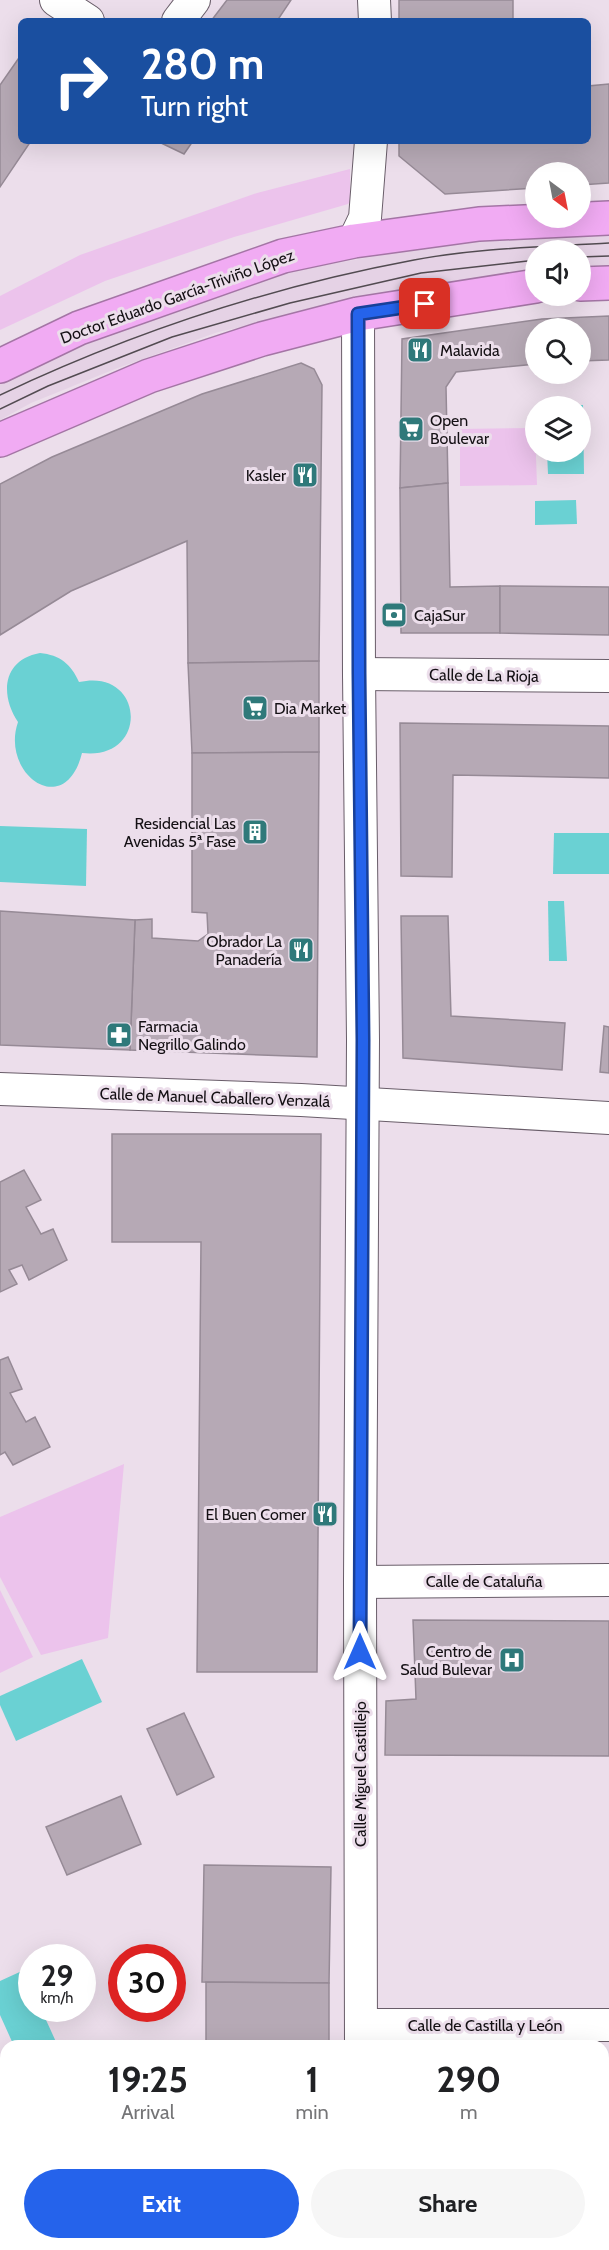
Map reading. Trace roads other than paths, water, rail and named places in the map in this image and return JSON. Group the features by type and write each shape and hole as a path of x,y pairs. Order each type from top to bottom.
{"highway":[{"name":"Doctor Eduardo García-Triviño López","path":"0,366 79,328 271,259 354,241 479,224 609,218"},
{"path":"591,284 609,283"},
{"path":"0,440 148,376 262,339 358,314 525,288"}],"street":[{"path":"56,0 83,18"},
{"path":"180,18 194,0"},
{"path":"375,0 375,18"},
{"path":"354,241 365,218 371,144"},
{"name":"Calle Miguel Castillejo","path":"358,314 362,1104 361,2035"},
{"name":"Calle de La Rioja","path":"359,674 609,676"},
{"name":"Calle de Manuel Caballero Venzalá","path":"0,1089 362,1104 609,1118"},
{"name":"Calle de Cataluña","path":"360,1582 609,1580"},
{"name":"Calle de Castilla y León","path":"361,2035 609,2025"}],"water":[{"path":"547,462 584,462 584,474 548,474"},
{"path":"576,500 577,524 535,525 535,501"},
{"path":"40,653 64,661 79,682 101,681 117,688 127,700 131,715 128,730 119,743 104,752 82,753 74,773 62,784 50,787 37,782 26,773 18,758 15,741 18,722 8,701 7,690 8,680 18,663"},
{"path":"0,826 87,829 86,886 0,882"},
{"path":"554,833 609,833 609,874 553,874"},
{"path":"548,901 564,901 567,961 549,961"},
{"path":"82,1659 102,1702 16,1741 0,1705 0,1696"},
{"path":"18,1973 18,2022 47,2022 55,2040 11,2040 0,2015 0,1981"}],"tram line":[{"path":"0,395 100,351 151,332 202,314 307,284 438,256 609,243"},
{"path":"591,257 609,256"},
{"path":"0,409 48,386 172,337 290,303 421,273 525,261"}],"place":[{"name":"Malavida","path":"420,350"},
{"name":"Open Boulevar","path":"411,429"},
{"name":"Kasler","path":"305,475"},
{"name":"CajaSur","path":"394,615"},
{"name":"Dia Market","path":"255,708"},
{"name":"Residencial Las Avenidas 5ª Fase","path":"255,832"},
{"name":"Obrador La Panadería","path":"301,950"},
{"name":"Farmacia Negrillo Galindo","path":"119,1035"},
{"name":"El Buen Comer","path":"325,1514"},
{"name":"Centro de Salud Bulevar","path":"512,1660"}]}
